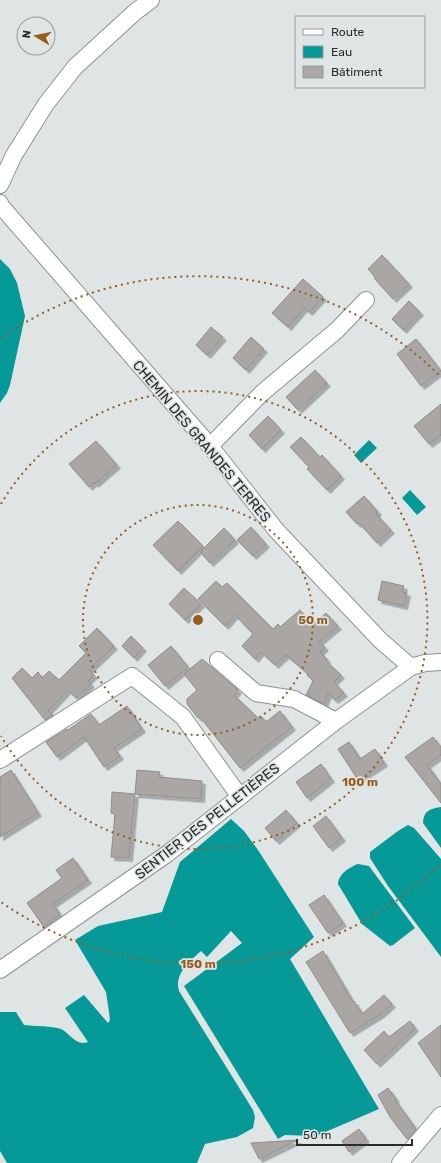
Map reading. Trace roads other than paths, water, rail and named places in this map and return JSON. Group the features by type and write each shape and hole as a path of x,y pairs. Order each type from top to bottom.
{"street":[{"path":"0,184 14,155 46,104 70,74 135,12 151,0"},
{"name":"CHEMIN DES GRANDES TERRES","path":"0,205 210,446 276,530 380,640 411,667"},
{"path":"210,446 262,393 337,330 366,300"},
{"path":"218,660 256,693 294,699 336,721"},
{"path":"411,667 425,663 441,662"},
{"name":"SENTIER DES PELLETIÈRES","path":"0,970 167,854 336,721 411,667"},
{"path":"0,760 132,676 183,717 240,797"},
{"path":"400,1163 441,1115"}],"water":[{"path":"0,259 10,269 17,283 25,316 10,385 7,393 0,403"},
{"path":"369,440 377,448 361,463 354,455"},
{"path":"410,490 426,507 417,515 402,498"},
{"path":"441,807 441,848 423,823 425,815 428,811"},
{"path":"231,819 244,831 258,850 314,937 290,959 379,1109 316,1136 285,1135 278,1139 184,986 242,943 231,931 207,957 201,951 192,960 181,974 178,985 179,991 253,1110 255,1117 253,1128 237,1137 205,1144 197,1163 7,1163 0,1151 0,1012 16,1012 24,1025 61,1029 80,1043 88,1042 65,1008 84,995 108,1023 110,1020 109,1012 106,992 75,940 98,926 162,912 180,862"},
{"path":"408,825 414,828 441,859 441,957 388,886 370,858 370,852"},
{"path":"358,864 369,866 415,928 393,945 390,946 362,924 338,884 338,881 345,872"}]}
